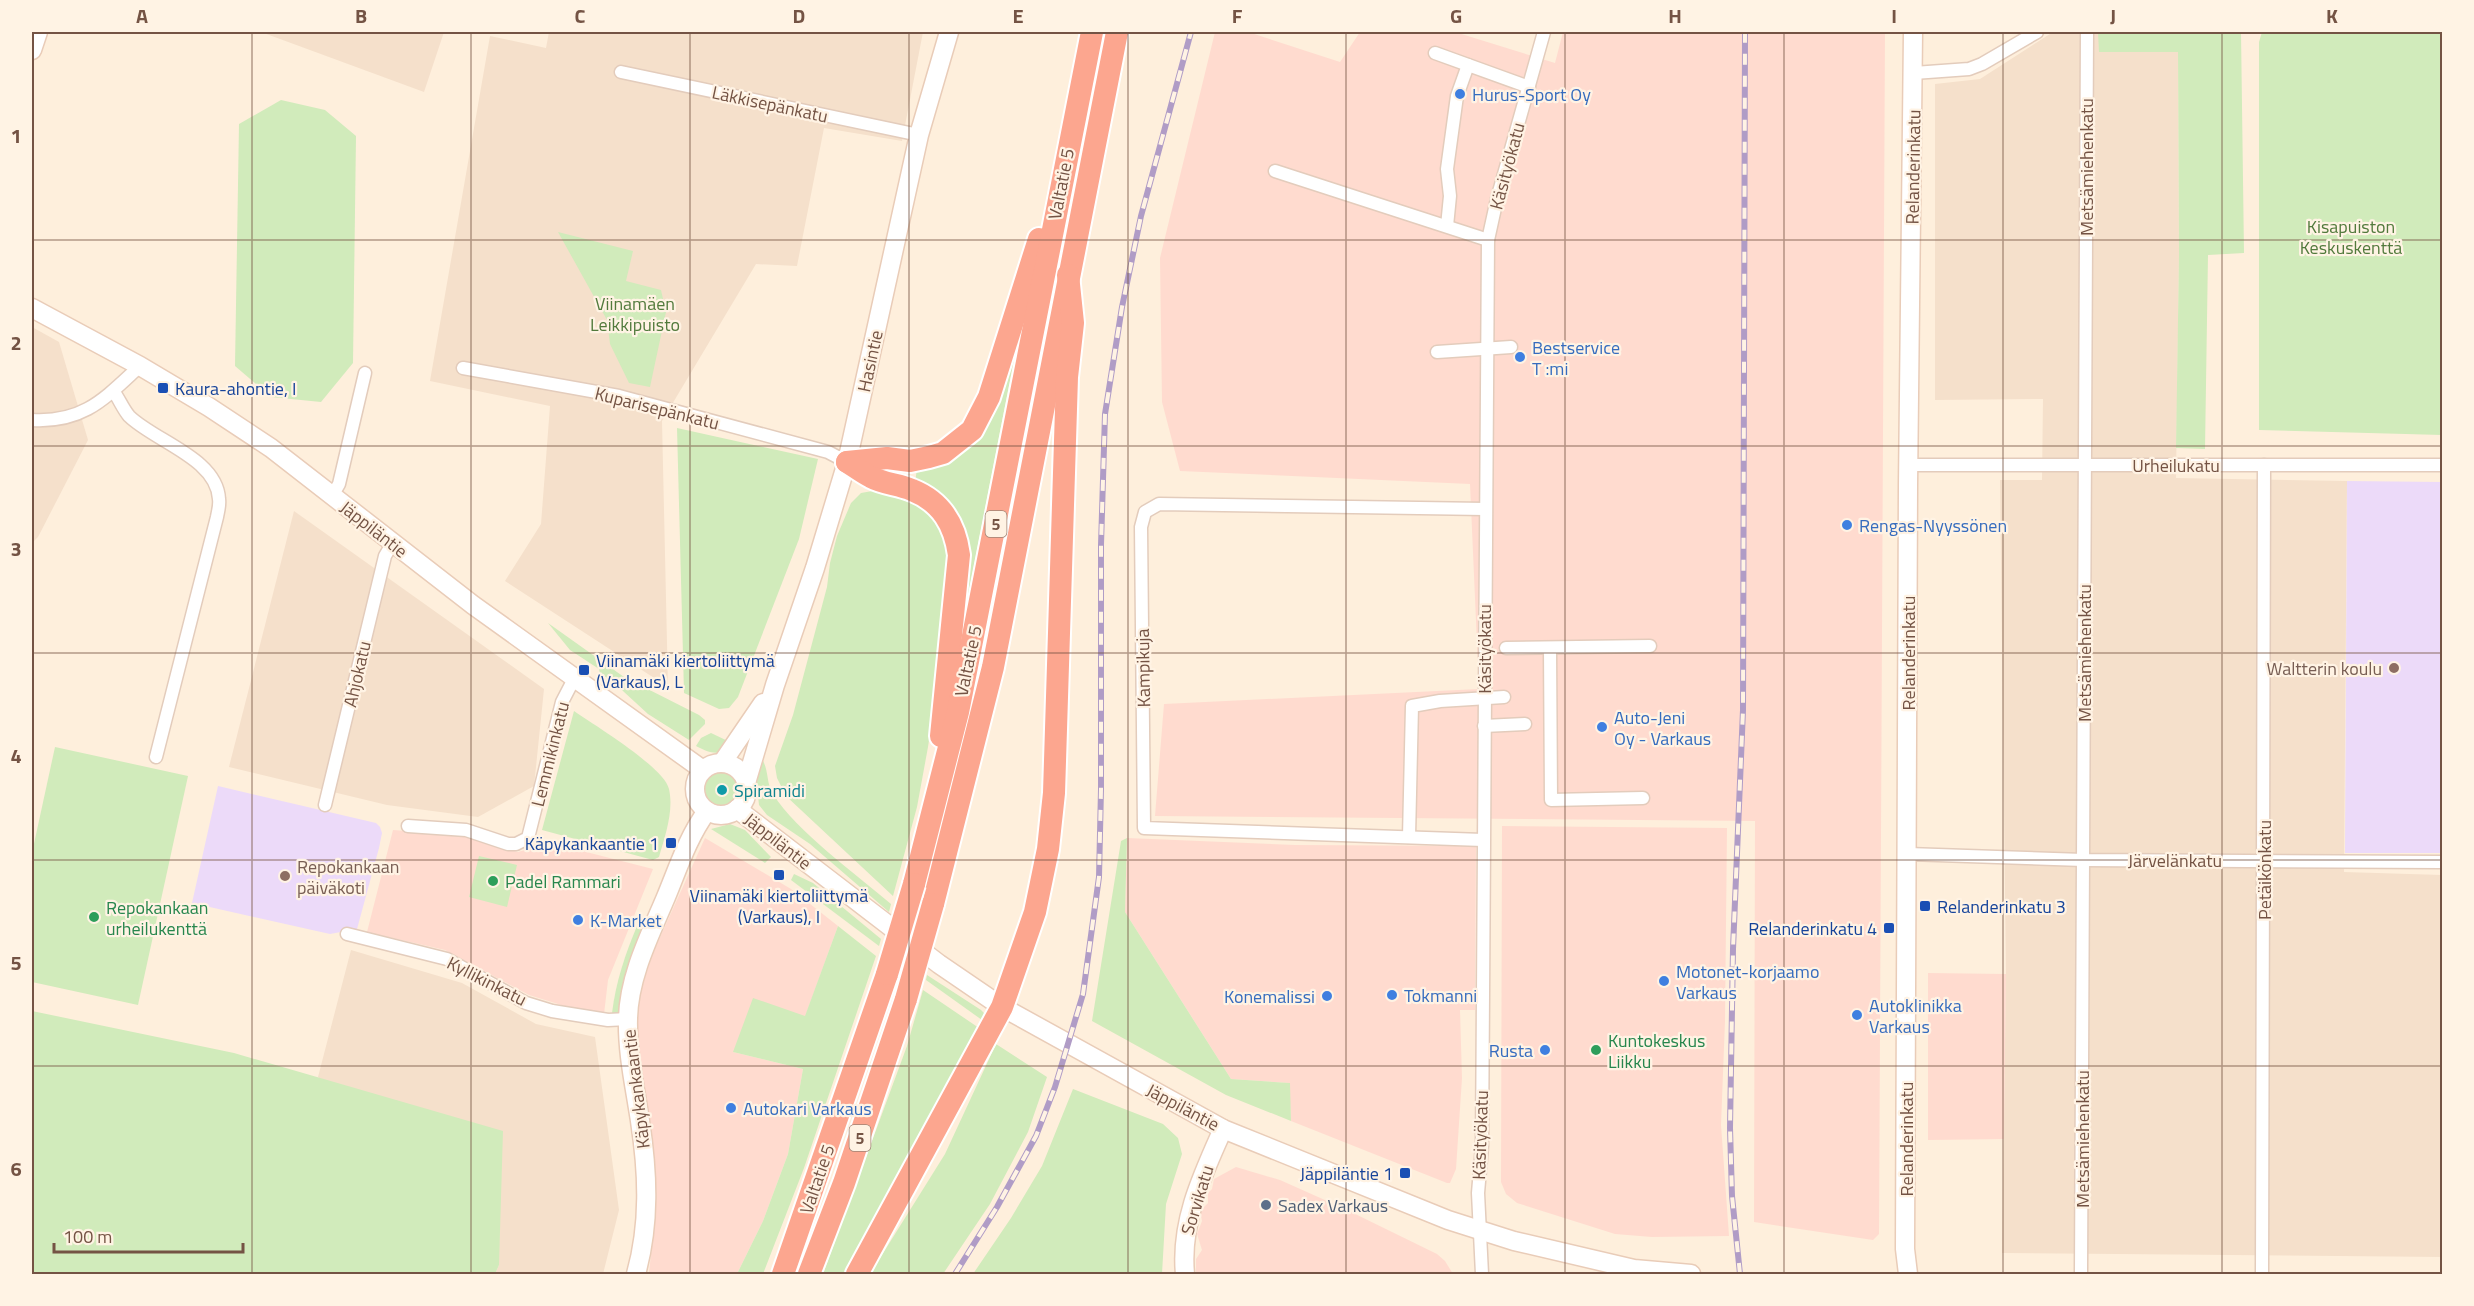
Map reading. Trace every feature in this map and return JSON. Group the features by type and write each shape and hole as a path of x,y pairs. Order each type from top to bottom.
{"highway":[{"name":"Valtatie 5","path":"783,1275 887,974 914,884 958,712 1092,32"},
{"name":"Valtatie 5","path":"809,1275 844,1183 906,999 933,904 993,667 1117,32"},
{"path":"848,462 887,458 910,461 929,457 943,453 972,430 989,397 996,377 1017,303 1066,161"},
{"path":"857,1275 1002,1007 1035,912 1048,849 1054,793 1067,377 1073,323 1068,275"},
{"path":"848,462 873,478 913,490 926,497 947,518 955,534 959,555 944,696 937,794"}],"main road":[{"path":"32,50 38,32"},
{"name":"Hasintie","path":"746,783 775,685 848,462 919,135 949,32"},
{"name":"Relanderinkatu","path":"1908,1275 1905,1249 1913,32"},
{"name":"Jäppiläntie","path":"32,308 140,366 209,407 271,448 392,544 703,770"},
{"name":"Hasintie","path":"722,763 775,685"},
{"path":"722,763 737,769 746,783 745,797 737,809 724,815 706,811 695,793 696,780 703,770 722,763"},
{"name":"Jäppiläntie","path":"737,809 939,964 1002,1007 1223,1129 1478,1230 1514,1241 1634,1269 1691,1275"},
{"name":"Käpykankaantie","path":"636,1275 644,1247 647,1186 631,1064 628,1019 634,978 695,828 706,811"},
{"name":"Sorvikatu","path":"1185,1275 1184,1242 1193,1203 1223,1129"}],"street":[{"name":"Käsityökatu","path":"1482,1275 1478,1194 1482,1146 1488,240 1497,199 1544,32"},
{"path":"1914,73 1969,69 1982,64 2037,32"},
{"name":"Metsämiehenkatu","path":"2081,1275 2087,32"},
{"path":"1435,53 1529,87"},
{"path":"1447,226 1450,196 1447,169 1457,96 1468,65"},
{"name":"Läkkisepänkatu","path":"621,72 919,135"},
{"path":"1275,171 1488,240"},
{"path":"1437,352 1510,346"},
{"path":"32,420 50,421 74,416 114,392 140,366"},
{"name":"Kuparisepänkatu","path":"463,369 619,396 828,452 848,462"},
{"path":"332,496 339,484 365,373"},
{"path":"114,392 128,415 158,438 192,458 211,477 219,498 217,517 156,757"},
{"name":"Urheilukatu","path":"1909,465 2442,465"},
{"name":"Petäikönkatu","path":"2262,1275 2264,465"},
{"name":"Kampikuja","path":"1483,840 1144,828 1141,527 1145,512 1159,504 1485,509"},
{"name":"Ahjokatu","path":"325,805 385,556 392,544"},
{"path":"1506,648 1550,649 1650,645"},
{"path":"1550,649 1551,800 1643,798"},
{"name":"Lemmikinkatu","path":"408,826 466,830 508,844 523,842 530,834 562,702 574,677"},
{"path":"1408,837 1412,706 1440,701 1504,697"},
{"path":"1484,726 1525,723"},
{"name":"Järvelänkatu","path":"1908,854 2083,860 2442,862"},
{"name":"Kyllikinkatu","path":"347,934 447,959 496,988 526,1003 545,1009 608,1020 628,1019"}],"shaded area":[{"path":"261,32 444,32 424,92"},
{"path":"549,32 923,32 902,141 824,128 797,266 756,264 662,421 668,687 505,581 541,524 550,406 430,381 490,36 546,48"},
{"path":"1215,32 1248,32 1340,62 1360,32 1455,32 1555,63 1563,32 1885,32 1879,1234 1873,1240 1754,1222 1755,821 1155,816 1164,704 1479,689 1470,484 1180,471 1162,402 1160,258"},
{"path":"2053,32 2101,32 2100,52 2178,51 2179,254 2176,478 2347,481 2344,872 2442,875 2442,1257 2002,1253 2006,974 2000,480 2042,480 2043,399 1935,400 1935,84 1980,79"},
{"path":"32,327 59,342 88,440 38,537 32,543"},
{"name":"Waltterin koulu","path":"2347,481 2442,482 2442,853 2345,853"},
{"path":"294,511 544,689 534,786 478,817 387,805 229,767"},
{"name":"Repokankaan päiväkoti","path":"218,786 376,823 380,827 382,833 379,848 357,929 330,934 192,903"},
{"path":"1502,826 1727,828 1725,1021 1721,1125 1729,1236 1652,1237 1615,1234 1517,1203 1506,1194 1501,1182"},
{"path":"393,830 459,835 518,852 529,849 539,840 653,869 608,980 604,1014 571,1008 529,995 445,950 367,932"},
{"path":"705,838 791,889 838,926 805,1017 733,1052 803,1069 788,1154 763,1221 737,1274 659,1274 649,1272 655,1205 637,1054 636,1013 652,955"},
{"path":"1127,838 1295,845 1476,846 1475,1010 1460,1010 1462,1078 1456,1169 1450,1183 1291,1121 1289,1083 1231,1079 1125,912"},
{"path":"351,950 462,983 536,1024 595,1037 619,1210 603,1274 495,1274 499,1265 318,1077"},
{"path":"1928,973 2006,974 2004,1139 1928,1140"},
{"path":"1236,1167 1280,1180 1437,1254 1445,1261 1453,1274 1196,1274 1196,1259 1202,1250 1197,1234 1202,1221 1200,1211 1208,1203 1208,1193 1212,1189 1214,1179"}],"green space":[{"path":"2098,32 2241,32 2244,253 2208,255 2205,449 2176,448 2179,254 2178,52 2099,52"},
{"name":"Kisapuiston Keskuskenttä","path":"2262,32 2442,32 2442,435 2259,430 2259,42"},
{"path":"281,100 325,110 356,136 353,363 321,402 271,397 235,366 239,124"},
{"name":"Viinamäen Leikkipuisto","path":"558,232 633,251 626,281 661,290 666,312 650,387 629,383 610,344 607,320"},
{"path":"1028,288 959,642 967,563 915,482 917,469 957,456"},
{"path":"677,428 818,459 799,539 738,697 729,708 719,709 684,693"},
{"path":"878,490 919,501 949,537 949,607 928,747 917,807 893,896 786,796 777,778 775,766 793,715 827,587 837,536 851,503 861,493"},
{"path":"548,623 624,677 699,715 705,720 705,724 689,740 648,714 611,680 600,674 599,669 570,650"},
{"path":"574,711 642,758 664,780 669,789 670,806 659,857 653,860 542,830"},
{"path":"711,733 732,743 716,753 696,746 701,738"},
{"name":"Repokankaan urheilukenttä","path":"55,747 188,776 138,1005 32,982 32,853"},
{"path":"762,759 771,790 784,808 812,838 891,904 889,912 810,844 767,815 759,805 756,778"},
{"path":"722,772 734,777 739,789 734,801 722,806 710,801 705,789 710,777"},
{"path":"730,824 745,830 771,857 765,863 711,829"},
{"path":"1127,838 1125,912 1231,1079 1290,1083 1291,1121 1226,1095 1092,1021 1121,841"},
{"name":"Padel Rammari","path":"479,856 517,865 507,907 469,897"},
{"path":"794,874 813,883 881,939 879,946 791,880"},
{"path":"637,926 644,927 620,1011 617,1014 612,1013 625,958"},
{"path":"838,926 876,956 804,1168 763,1274 737,1274 763,1221 788,1154 803,1069 733,1052 753,998 805,1016"},
{"path":"927,975 981,1010 984,1013 982,1020 926,980"},
{"path":"923,990 979,1028 848,1274 823,1274 907,1046"},
{"path":"32,1011 234,1053 503,1131 499,1265 495,1274 32,1274"},
{"path":"996,1044 1047,1077 1028,1132 990,1204 943,1274 870,1274 945,1154"},
{"path":"1073,1089 1163,1124 1178,1138 1182,1154 1166,1204 1162,1274 973,1274 1011,1218 1042,1166"}],"railway":[{"path":"955,1274 997,1207 1036,1136 1055,1087 1083,994 1099,877 1101,545 1105,414 1122,307 1141,216 1191,32"},
{"path":"1740,1274 1732,1196 1730,1128 1733,949 1743,710 1745,32"}],"place":[{"name":"Hurus-Sport Oy","path":"1460,94"},
{"name":"Bestservice T :mi","path":"1520,357"},
{"name":"Kaura-ahontie, I","path":"163,388"},
{"name":"Rengas-Nyyssönen","path":"1847,525"},
{"name":"Waltterin koulu","path":"2394,668"},
{"name":"Viinamäki kiertoliittymä (Varkaus), L","path":"584,670"},
{"name":"Auto-Jeni Oy - Varkaus","path":"1602,727"},
{"name":"Spiramidi","path":"722,790"},
{"name":"Käpykankaantie 1","path":"671,843"},
{"name":"Viinamäki kiertoliittymä (Varkaus), I","path":"779,875"},
{"name":"Repokankaan päiväkoti","path":"285,876"},
{"name":"Padel Rammari","path":"493,881"},
{"name":"Relanderinkatu 3","path":"1925,906"},
{"name":"Repokankaan urheilukenttä","path":"94,917"},
{"name":"K-Market","path":"578,920"},
{"name":"Relanderinkatu 4","path":"1889,928"},
{"name":"Motonet-korjaamo Varkaus","path":"1664,981"},
{"name":"Tokmanni","path":"1392,995"},
{"name":"Konemalissi","path":"1327,996"},
{"name":"Autoklinikka Varkaus","path":"1857,1015"},
{"name":"Rusta","path":"1545,1050"},
{"name":"Kuntokeskus Liikku","path":"1596,1050"},
{"name":"Autokari Varkaus","path":"731,1108"},
{"name":"Jäppiläntie 1","path":"1405,1173"},
{"name":"Sadex Varkaus","path":"1266,1205"}]}
